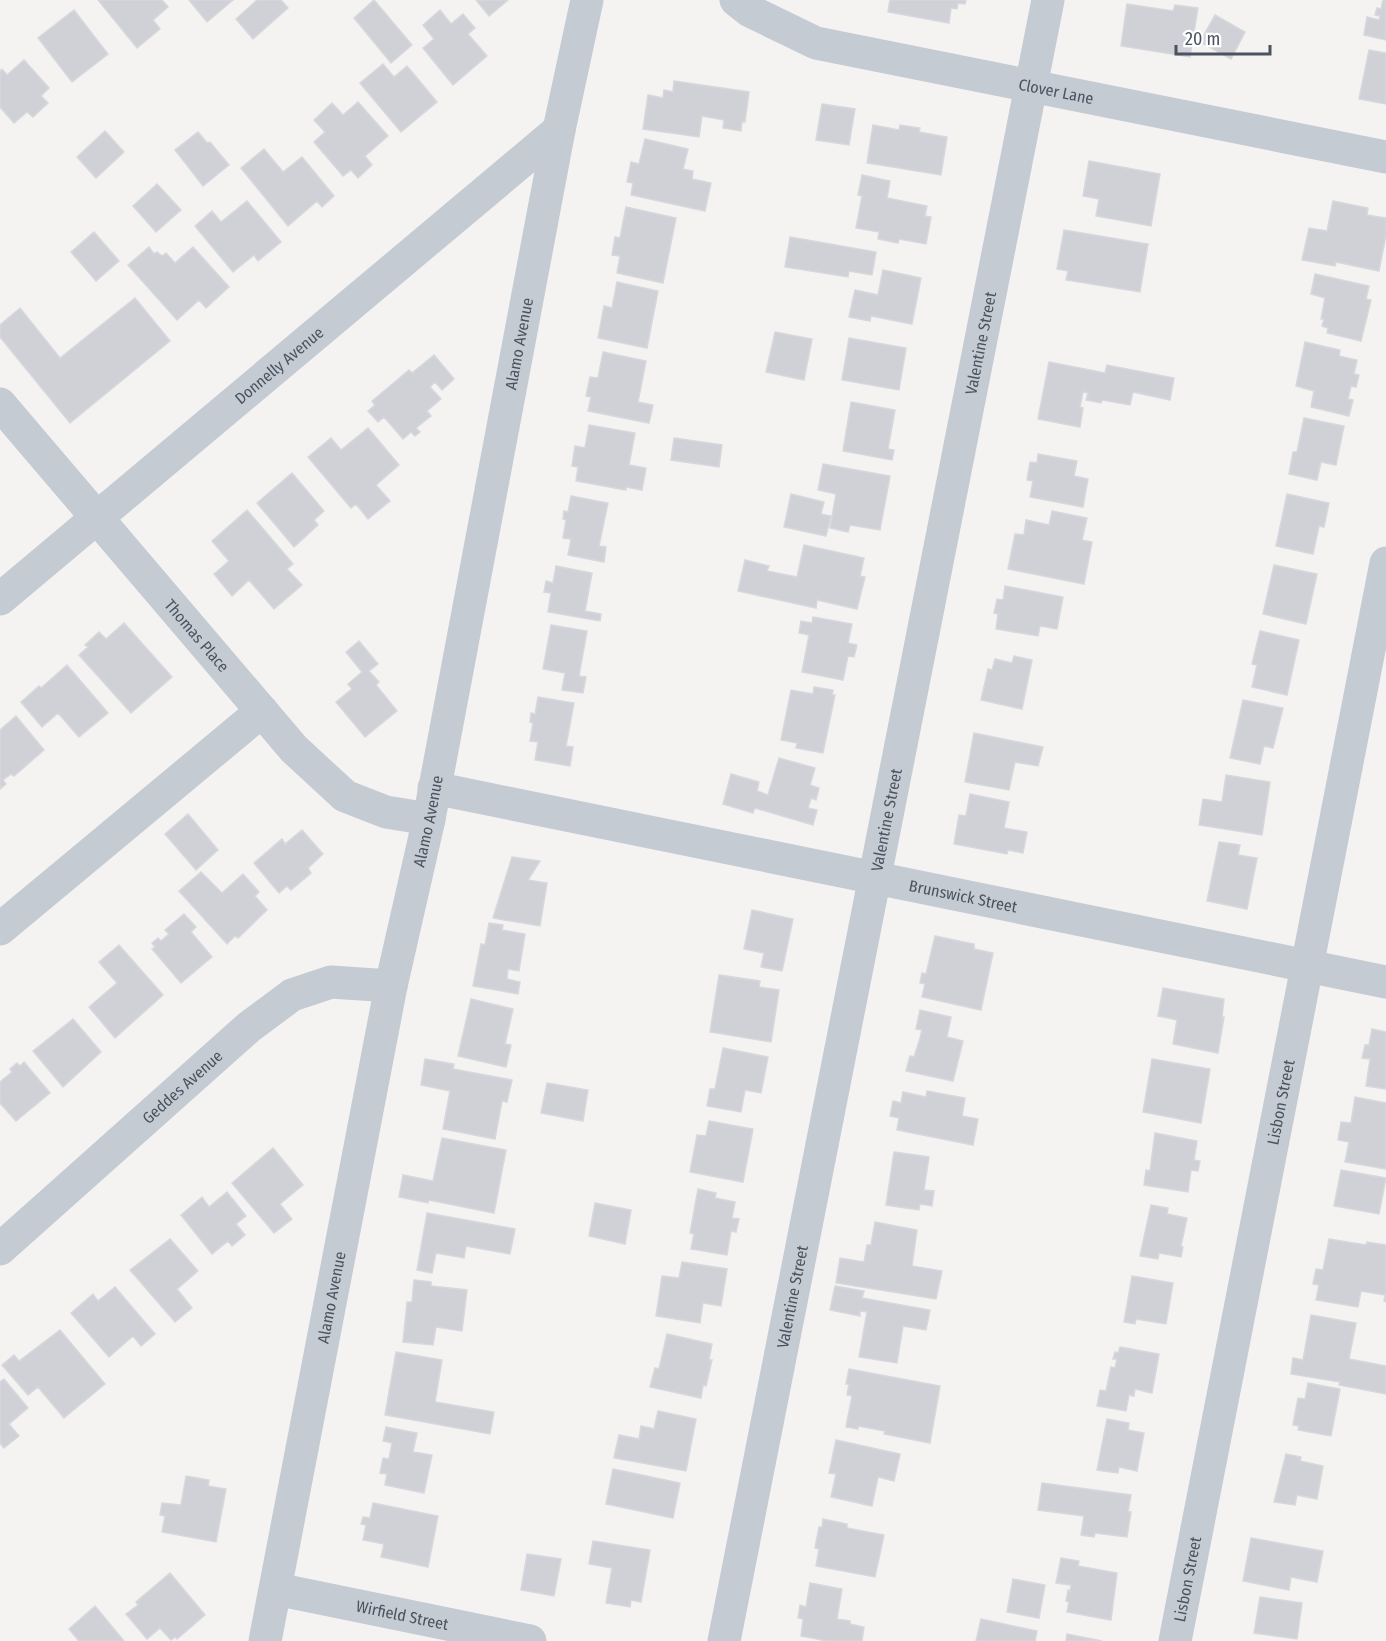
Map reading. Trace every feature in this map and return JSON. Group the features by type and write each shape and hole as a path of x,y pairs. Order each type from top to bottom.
{"street":[{"name":"Alamo Avenue","path":"265,1641 391,986 431,804 587,0"},
{"name":"Clover Lane","path":"736,0 750,11 816,43 1386,157"},
{"name":"Valentine Street","path":"724,1641 1047,0"},
{"name":"Donnelly Avenue","path":"0,599 560,130"},
{"name":"Thomas Place","path":"0,404 294,749 345,796 386,812 431,804"},
{"name":"Lisbon Street","path":"1175,1641 1386,563"},
{"path":"0,929 262,711"},
{"name":"Brunswick Street","path":"431,804 876,878 1386,982"},
{"name":"Geddes Avenue","path":"0,1249 249,1027 292,995 331,982 391,986"},
{"name":"Wirfield Street","path":"276,1589 530,1641"}],"building":[{"path":"98,0 162,0 168,7 153,20 160,29 137,48"},
{"path":"189,0 233,0 207,22"},
{"path":"257,0 281,0 288,8 253,39 236,19"},
{"path":"374,0 412,45 391,63 354,18"},
{"path":"476,0 508,0 489,16"},
{"path":"890,0 966,0 965,4 958,3 957,9 951,8 949,23 888,12"},
{"path":"1383,0 1386,0 1386,40 1364,35 1367,17 1379,20 1380,16 1375,15 1377,8 1381,9"},
{"path":"1127,4 1173,11 1175,5 1198,8 1190,57 1121,46"},
{"path":"74,10 108,54 72,82 38,38"},
{"path":"440,10 451,24 463,14 475,28 468,34 487,56 453,85 423,48 434,39 423,25"},
{"path":"1215,15 1245,32 1231,59 1200,42"},
{"path":"1369,50 1386,53 1386,104 1359,99"},
{"path":"24,60 49,88 41,96 48,103 33,117 27,112 14,123 0,107 0,71 2,69 7,75"},
{"path":"383,64 394,77 407,66 437,102 401,132 360,83"},
{"path":"674,81 749,92 745,122 742,122 741,131 723,128 724,120 702,116 699,137 643,129 648,95 663,98 664,90 673,92"},
{"path":"358,102 388,136 365,156 372,165 358,178 351,170 343,176 314,142 325,132 314,120 332,103 343,115"},
{"path":"822,104 855,109 849,145 816,140"},
{"path":"873,125 899,130 900,125 920,128 919,132 947,137 941,175 867,163"},
{"path":"105,131 124,152 96,178 77,157"},
{"path":"198,132 207,143 210,142 229,165 203,186 175,150"},
{"path":"645,139 688,149 683,169 693,171 692,179 711,183 705,211 631,195 633,183 627,182 631,162 639,164"},
{"path":"264,149 283,172 302,157 334,196 322,207 317,201 288,226 241,168"},
{"path":"1089,161 1160,174 1151,226 1096,216 1099,199 1083,196"},
{"path":"862,175 890,181 887,198 927,206 925,216 931,217 926,244 899,239 898,243 878,239 879,232 856,228 862,196 858,195"},
{"path":"157,184 181,210 156,232 133,206"},
{"path":"247,201 281,242 258,261 254,255 233,272 195,226 212,211 221,222"},
{"path":"1333,201 1368,208 1367,215 1386,218 1386,235 1379,271 1336,262 1335,266 1302,260 1309,228 1327,231"},
{"path":"626,207 676,218 663,283 617,273 620,256 612,255 615,237 620,238"},
{"path":"1064,230 1148,244 1140,292 1066,280 1068,271 1057,269"},
{"path":"94,232 119,261 96,281 71,252"},
{"path":"790,237 876,252 872,275 849,271 848,277 785,267"},
{"path":"149,247 154,254 157,252 162,256 166,253 175,263 193,247 229,287 206,308 199,300 177,320 128,265"},
{"path":"883,270 921,278 912,324 871,316 870,321 849,317 855,290 878,295"},
{"path":"1315,274 1369,286 1366,299 1371,300 1361,341 1327,333 1328,328 1322,326 1325,298 1311,294"},
{"path":"617,282 658,291 647,348 598,338 604,306 612,308"},
{"path":"135,298 170,341 70,423 0,337 0,325 20,308 60,358"},
{"path":"775,332 812,339 804,380 766,372"},
{"path":"849,338 906,348 899,390 842,380"},
{"path":"1305,342 1340,350 1339,356 1357,360 1354,374 1359,375 1356,387 1351,386 1348,399 1353,400 1349,416 1311,407 1314,391 1296,386"},
{"path":"603,352 646,361 638,402 653,405 649,423 588,411 591,397 586,396 590,377 598,378"},
{"path":"434,355 454,379 442,390 435,382 430,387 441,399 427,411 431,416 416,428 420,432 415,436 411,432 403,439 384,417 378,422 368,411 375,405 372,401 409,370 412,373"},
{"path":"1049,362 1105,373 1107,365 1174,378 1170,400 1133,392 1130,405 1102,400 1101,403 1086,400 1088,393 1083,392 1080,427 1038,419"},
{"path":"851,402 895,410 888,449 894,450 892,460 843,451"},
{"path":"1304,418 1344,426 1336,465 1321,462 1317,480 1289,474 1293,452 1297,452"},
{"path":"589,425 635,433 629,465 646,468 642,490 626,487 626,490 576,481 578,467 572,466 575,446 585,448"},
{"path":"368,428 399,465 376,485 390,501 368,519 356,504 351,508 308,457 331,438 341,450"},
{"path":"674,438 722,445 719,467 671,460"},
{"path":"1038,454 1077,461 1074,476 1088,479 1083,507 1030,497 1033,481 1027,480 1030,462 1037,463"},
{"path":"823,464 890,476 880,530 850,525 848,532 830,528 836,494 818,490"},
{"path":"292,473 324,511 314,520 318,525 294,547 257,503"},
{"path":"791,494 824,502 821,514 831,516 826,536 784,527"},
{"path":"1287,494 1329,503 1324,527 1319,526 1313,554 1276,546"},
{"path":"571,496 608,503 599,546 606,547 604,562 568,555 571,539 563,538 566,520 563,519 564,511 568,512"},
{"path":"247,510 293,564 287,569 302,585 274,609 249,580 232,596 214,574 229,561 212,541"},
{"path":"1052,511 1087,518 1082,540 1092,542 1084,584 1008,569 1015,534 1024,535 1026,520 1049,525"},
{"path":"804,545 864,558 860,576 865,577 857,609 817,600 816,608 738,591 745,560 769,566 767,571 797,577"},
{"path":"1274,565 1317,574 1306,624 1263,614"},
{"path":"556,566 592,573 585,611 601,614 600,621 548,612 551,593 544,592 546,581 553,583"},
{"path":"1005,586 1063,597 1057,629 1040,626 1038,636 996,629 998,614 994,613 997,599 1003,600"},
{"path":"813,617 852,624 848,643 857,645 854,657 848,656 843,680 802,672 809,635 799,633 801,621 812,623"},
{"path":"124,623 172,677 131,713 79,655 88,647 85,645 99,632 106,639"},
{"path":"551,625 587,631 579,676 586,677 583,693 562,690 565,673 543,669"},
{"path":"1260,631 1299,640 1287,695 1252,687 1257,665 1252,664"},
{"path":"359,641 378,664 369,671 379,682 376,685 397,711 365,737 336,702 352,689 348,684 362,672 346,652"},
{"path":"1014,656 1032,660 1022,709 981,700 988,669 992,670 995,659 1012,663"},
{"path":"67,665 108,713 79,737 58,713 42,727 21,702"},
{"path":"814,687 833,690 832,695 835,695 823,753 796,748 797,743 781,740 791,690 813,694"},
{"path":"538,697 574,703 566,746 573,747 570,766 535,760 538,742 530,741 533,723 530,722 531,713 535,714"},
{"path":"1243,700 1283,708 1273,748 1264,746 1260,764 1230,758"},
{"path":"16,716 44,750 14,776 11,774 3,780 6,784 0,789 0,730"},
{"path":"974,733 1043,747 1038,766 1015,762 1009,790 965,782"},
{"path":"779,758 815,768 810,785 819,788 816,800 811,798 808,808 817,810 813,825 755,808 753,813 723,804 731,774 759,782 757,791 768,795"},
{"path":"1226,775 1270,782 1262,835 1199,825 1203,799 1222,802"},
{"path":"970,794 1009,802 1004,828 1027,832 1023,853 1008,850 1007,854 954,844 959,815 966,816"},
{"path":"188,814 218,850 196,870 165,834"},
{"path":"302,830 323,854 308,868 311,873 291,890 287,886 279,893 254,863 282,839 285,844"},
{"path":"1219,842 1240,845 1238,855 1257,858 1247,909 1207,901"},
{"path":"512,857 540,861 528,880 547,883 540,926 493,918"},
{"path":"201,872 222,893 243,874 259,892 255,896 267,910 238,938 235,936 227,944 179,891"},
{"path":"752,910 793,919 782,971 761,967 764,953 744,949"},
{"path":"184,914 196,927 191,932 212,957 181,983 152,949 155,947 152,943 158,938 161,941 169,934 165,930"},
{"path":"489,923 503,925 502,930 525,934 519,971 508,969 507,979 520,982 518,994 473,986 481,944 485,945"},
{"path":"935,936 974,944 974,949 993,953 981,1010 922,997 925,984 920,983 922,973 926,974"},
{"path":"119,945 163,995 115,1038 89,1007 117,983 99,962"},
{"path":"719,975 760,981 759,987 779,990 771,1042 710,1032"},
{"path":"1163,988 1224,999 1222,1017 1224,1017 1218,1053 1173,1044 1177,1020 1158,1016"},
{"path":"471,999 513,1009 505,1044 511,1045 506,1067 458,1056"},
{"path":"920,1010 951,1017 947,1037 963,1041 953,1081 906,1071 910,1056 914,1057 922,1030 916,1029"},
{"path":"73,1019 101,1052 63,1087 33,1051"},
{"path":"1372,1029 1386,1032 1386,1089 1366,1086 1370,1059 1362,1058 1365,1045 1369,1045"},
{"path":"723,1048 768,1057 761,1093 745,1090 741,1112 707,1106 710,1089 715,1089"},
{"path":"425,1059 454,1064 453,1069 512,1080 507,1102 502,1101 495,1139 443,1129 450,1091 421,1085"},
{"path":"1152,1059 1210,1069 1201,1123 1143,1112"},
{"path":"24,1062 50,1093 16,1121 0,1103 0,1082 12,1072 10,1069 17,1063 20,1066"},
{"path":"547,1083 588,1090 583,1121 541,1113"},
{"path":"927,1091 965,1098 962,1116 978,1119 973,1145 897,1130 899,1118 890,1116 893,1101 901,1103 903,1092 926,1097"},
{"path":"1355,1097 1386,1103 1386,1169 1345,1162 1349,1142 1338,1140 1341,1122 1351,1123"},
{"path":"709,1121 753,1129 743,1182 690,1172 697,1135 706,1136"},
{"path":"1155,1133 1197,1141 1194,1160 1200,1161 1198,1171 1191,1170 1188,1192 1144,1185 1146,1170 1150,1171"},
{"path":"442,1138 506,1150 494,1213 429,1200 428,1203 399,1197 403,1175 433,1181"},
{"path":"273,1148 303,1185 280,1204 292,1219 274,1233 232,1183"},
{"path":"894,1152 929,1157 924,1190 934,1191 932,1206 920,1204 919,1210 886,1205"},
{"path":"1341,1170 1386,1178 1379,1214 1334,1206"},
{"path":"698,1189 716,1193 715,1198 735,1202 732,1218 739,1219 736,1232 731,1231 727,1255 691,1249 694,1234 690,1233"},
{"path":"227,1192 246,1216 236,1224 245,1235 232,1246 228,1241 212,1254 181,1215 202,1197 209,1207"},
{"path":"595,1203 631,1210 625,1244 589,1236"},
{"path":"1151,1205 1168,1208 1167,1214 1187,1218 1181,1257 1159,1253 1158,1259 1140,1256"},
{"path":"427,1213 515,1229 510,1254 466,1246 464,1258 436,1253 432,1273 417,1270"},
{"path":"875,1222 917,1230 912,1266 942,1271 936,1299 836,1283 840,1258 864,1262 867,1245 871,1245"},
{"path":"170,1239 198,1271 177,1289 192,1308 175,1322 130,1270"},
{"path":"1329,1239 1366,1245 1367,1242 1386,1245 1386,1302 1384,1301 1385,1295 1361,1291 1358,1307 1316,1300 1319,1285 1313,1284 1316,1269 1323,1270"},
{"path":"682,1262 727,1269 721,1306 703,1303 700,1323 656,1316 662,1276 679,1278"},
{"path":"1132,1276 1173,1283 1166,1324 1136,1319 1135,1324 1124,1322"},
{"path":"414,1280 431,1282 431,1286 467,1290 462,1331 436,1327 433,1345 403,1342 407,1302 412,1302"},
{"path":"835,1286 864,1291 862,1298 930,1310 926,1330 903,1326 897,1363 859,1357 867,1312 860,1311 860,1316 830,1310"},
{"path":"115,1287 155,1334 141,1346 133,1336 109,1357 71,1313 93,1294 98,1301"},
{"path":"1311,1315 1356,1323 1349,1359 1386,1366 1386,1394 1339,1385 1340,1382 1291,1374 1293,1358 1303,1360"},
{"path":"60,1330 105,1384 64,1418 38,1387 28,1395 2,1365 14,1355 19,1361"},
{"path":"667,1334 712,1344 709,1360 712,1360 701,1398 650,1387 655,1368 659,1369"},
{"path":"1120,1347 1159,1354 1152,1393 1135,1389 1134,1396 1129,1395 1126,1411 1097,1406 1100,1390 1106,1391 1111,1367 1115,1368 1117,1359 1113,1359 1115,1352 1118,1353"},
{"path":"396,1352 442,1360 435,1402 494,1412 490,1434 385,1415"},
{"path":"849,1369 940,1386 930,1443 884,1434 885,1431 858,1426 858,1429 846,1427 852,1396 847,1395 849,1384 846,1384"},
{"path":"4,1379 28,1408 9,1424 19,1436 4,1448 0,1443 0,1382"},
{"path":"1308,1383 1340,1389 1331,1436 1298,1430 1299,1426 1293,1425 1298,1398 1305,1399"},
{"path":"658,1411 696,1419 686,1471 614,1458 619,1435 639,1439 641,1426 654,1429"},
{"path":"1107,1419 1129,1423 1128,1430 1144,1433 1137,1471 1119,1467 1118,1473 1097,1470"},
{"path":"386,1427 417,1433 413,1452 432,1455 424,1493 385,1485 387,1474 380,1473 383,1458 389,1459 392,1443 383,1441"},
{"path":"836,1440 900,1454 894,1481 878,1477 872,1506 831,1497 836,1474 829,1473"},
{"path":"1286,1454 1301,1457 1300,1461 1323,1466 1317,1499 1297,1495 1295,1505 1274,1502"},
{"path":"613,1469 680,1483 673,1518 606,1504"},
{"path":"186,1476 209,1480 208,1486 226,1489 216,1542 162,1532 165,1516 160,1515 162,1503 181,1505"},
{"path":"1042,1483 1131,1495 1127,1537 1095,1533 1094,1537 1081,1535 1084,1516 1038,1510"},
{"path":"373,1503 438,1516 428,1567 381,1557 384,1544 363,1540 366,1525 361,1524 363,1517 370,1518"},
{"path":"823,1519 847,1524 847,1528 884,1535 875,1577 816,1566 819,1549 815,1548"},
{"path":"1251,1538 1323,1551 1317,1582 1291,1577 1289,1590 1243,1581"},
{"path":"593,1541 650,1550 641,1602 631,1600 630,1607 606,1603 612,1568 589,1564"},
{"path":"527,1554 561,1559 554,1596 521,1590"},
{"path":"1061,1558 1079,1561 1078,1566 1117,1573 1111,1620 1067,1612 1069,1602 1066,1601 1071,1585 1056,1583"},
{"path":"170,1573 205,1615 177,1639 175,1637 171,1640 160,1628 147,1639 126,1614 138,1605 136,1602"},
{"path":"1013,1579 1045,1585 1039,1618 1007,1612"},
{"path":"810,1583 842,1589 837,1619 864,1627 862,1641 827,1641 801,1636 803,1619 798,1618 800,1605 806,1607"},
{"path":"1260,1597 1302,1603 1297,1639 1254,1633"},
{"path":"95,1606 124,1641 79,1641 69,1629"},
{"path":"981,1619 1037,1631 1035,1641 976,1641"},
{"path":"1067,1634 1102,1641 1066,1641"}]}
